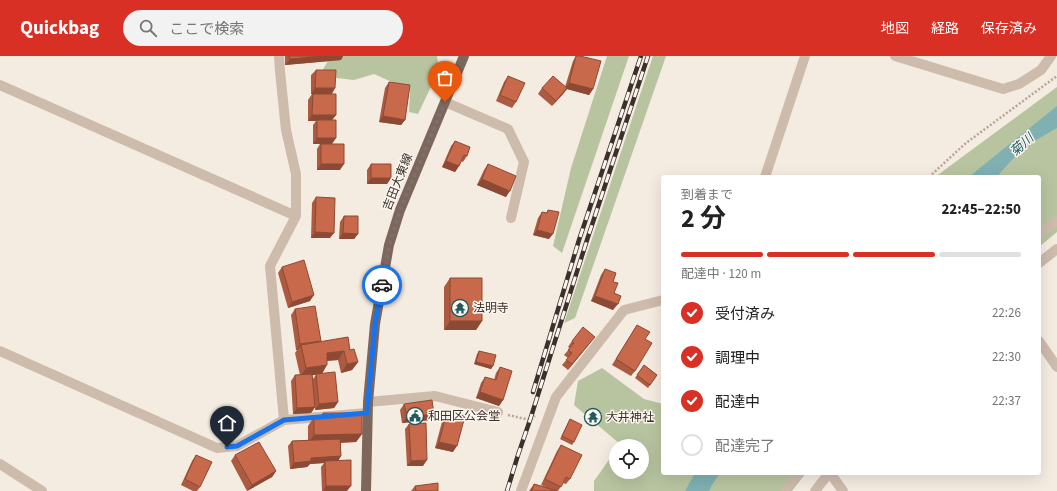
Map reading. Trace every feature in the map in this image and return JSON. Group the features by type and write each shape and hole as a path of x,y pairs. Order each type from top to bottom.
{"main road":[{"name":"吉田大東線","path":"366,491 367,413 375,324 389,246 400,210 464,56"}],"street":[{"path":"279,56 286,130 296,174 296,216 270,266 284,420"},
{"path":"766,175 805,56"},
{"path":"894,56 1003,90 1019,84 1041,70 1051,56"},
{"path":"0,85 296,216"},
{"path":"445,102 508,129 524,162 511,218"},
{"path":"1041,261 1057,249"},
{"path":"521,491 556,397 624,310 661,301"},
{"path":"1041,344 1057,367"},
{"path":"0,351 217,448 237,446 284,420 367,413"},
{"path":"368,402 435,396 498,412"},
{"path":"0,464 42,491"},
{"path":"816,491 828,475"},
{"path":"831,475 843,491"}],"lane":[{"path":"1041,233 1057,221"},
{"path":"786,491 798,475"}],"path":[{"path":"931,175 966,143 1057,76"},
{"path":"498,412 530,420 536,415"}],"green space":[{"path":"331,56 437,56 439,70 418,114 409,112 410,90 374,74 354,80 319,76"},
{"path":"607,56 629,56 562,253 553,246 571,168"},
{"path":"653,56 666,56 575,318 564,323"},
{"path":"1057,87 1057,232 1041,245 1041,175 938,175"},
{"path":"602,368 644,399 661,403 661,475 804,475 792,491 594,491 594,481 609,460 609,479 649,479 649,439 614,439 574,405 578,381"}],"water":[{"name":"菊川","path":"1057,106 1057,128 1024,147 999,175 971,175"},
{"path":"694,475 719,475 709,491 685,491"}],"building":[{"path":"289,56 324,56 290,59"},
{"path":"576,56 601,61 593,89 569,83"},
{"path":"316,70 336,70 335,88 315,88"},
{"path":"508,76 525,83 516,102 500,95"},
{"path":"553,76 567,88 556,101 542,88"},
{"path":"389,82 410,85 405,120 383,116"},
{"path":"313,94 336,94 336,115 312,115"},
{"path":"317,120 336,120 336,138 317,138"},
{"path":"455,141 470,147 467,156 464,155 459,166 446,161"},
{"path":"321,144 344,144 344,164 321,164"},
{"path":"371,164 391,164 391,178 371,178"},
{"path":"488,164 516,176 510,191 482,179"},
{"path":"316,197 335,198 334,233 315,232"},
{"path":"548,210 559,212 553,234 537,230 542,212 547,213"},
{"path":"344,216 358,216 358,234 343,233"},
{"path":"304,260 314,295 292,302 282,267"},
{"path":"605,269 616,273 613,282 618,283 614,293 621,296 618,304 595,296"},
{"name":"法明寺","path":"450,278 482,278 482,321 450,321"},
{"path":"315,306 321,341 300,344 295,309"},
{"path":"637,325 650,332 645,339 652,343 635,371 616,359"},
{"path":"583,327 595,337 572,364 566,360 572,353 568,350 574,343 572,341"},
{"path":"348,337 350,350 354,349 358,362 347,364 344,351 327,353 327,365 306,368 301,345"},
{"path":"479,351 496,355 493,366 476,362"},
{"path":"644,365 657,375 650,385 637,375"},
{"path":"500,367 512,371 503,400 480,392 485,377 496,380"},
{"path":"335,372 338,402 319,404 316,374"},
{"path":"312,374 315,407 297,408 295,375"},
{"path":"432,400 434,414 407,417 404,404"},
{"path":"447,412 465,416 457,446 439,442"},
{"path":"323,413 362,413 362,434 314,435 314,417 323,417"},
{"path":"570,419 582,425 574,442 562,436"},
{"path":"426,423 427,460 411,461 409,424"},
{"path":"340,439 341,456 311,458 311,461 294,463 292,441"},
{"path":"259,442 276,471 252,485 235,455"},
{"path":"561,445 582,455 570,479 566,477 561,487 545,479"},
{"path":"196,455 212,462 200,487 185,479"},
{"path":"351,460 351,486 326,486 325,461"},
{"path":"438,483 438,491 416,491 415,486"},
{"path":"534,484 557,491 532,491"}],"railway":[{"path":"533,392 579,240 641,56"},
{"path":"507,491 587,240 648,56"}],"way so far":[{"path":"382,285 389,246 400,210 445,102"}],"place":[{"name":"法明寺","path":"460,308"},
{"name":"和田区公会堂","path":"415,416"},
{"name":"大井神社","path":"593,417"}],"route":[{"path":"227,447 237,446 284,420 367,413 375,324 382,285"}]}
